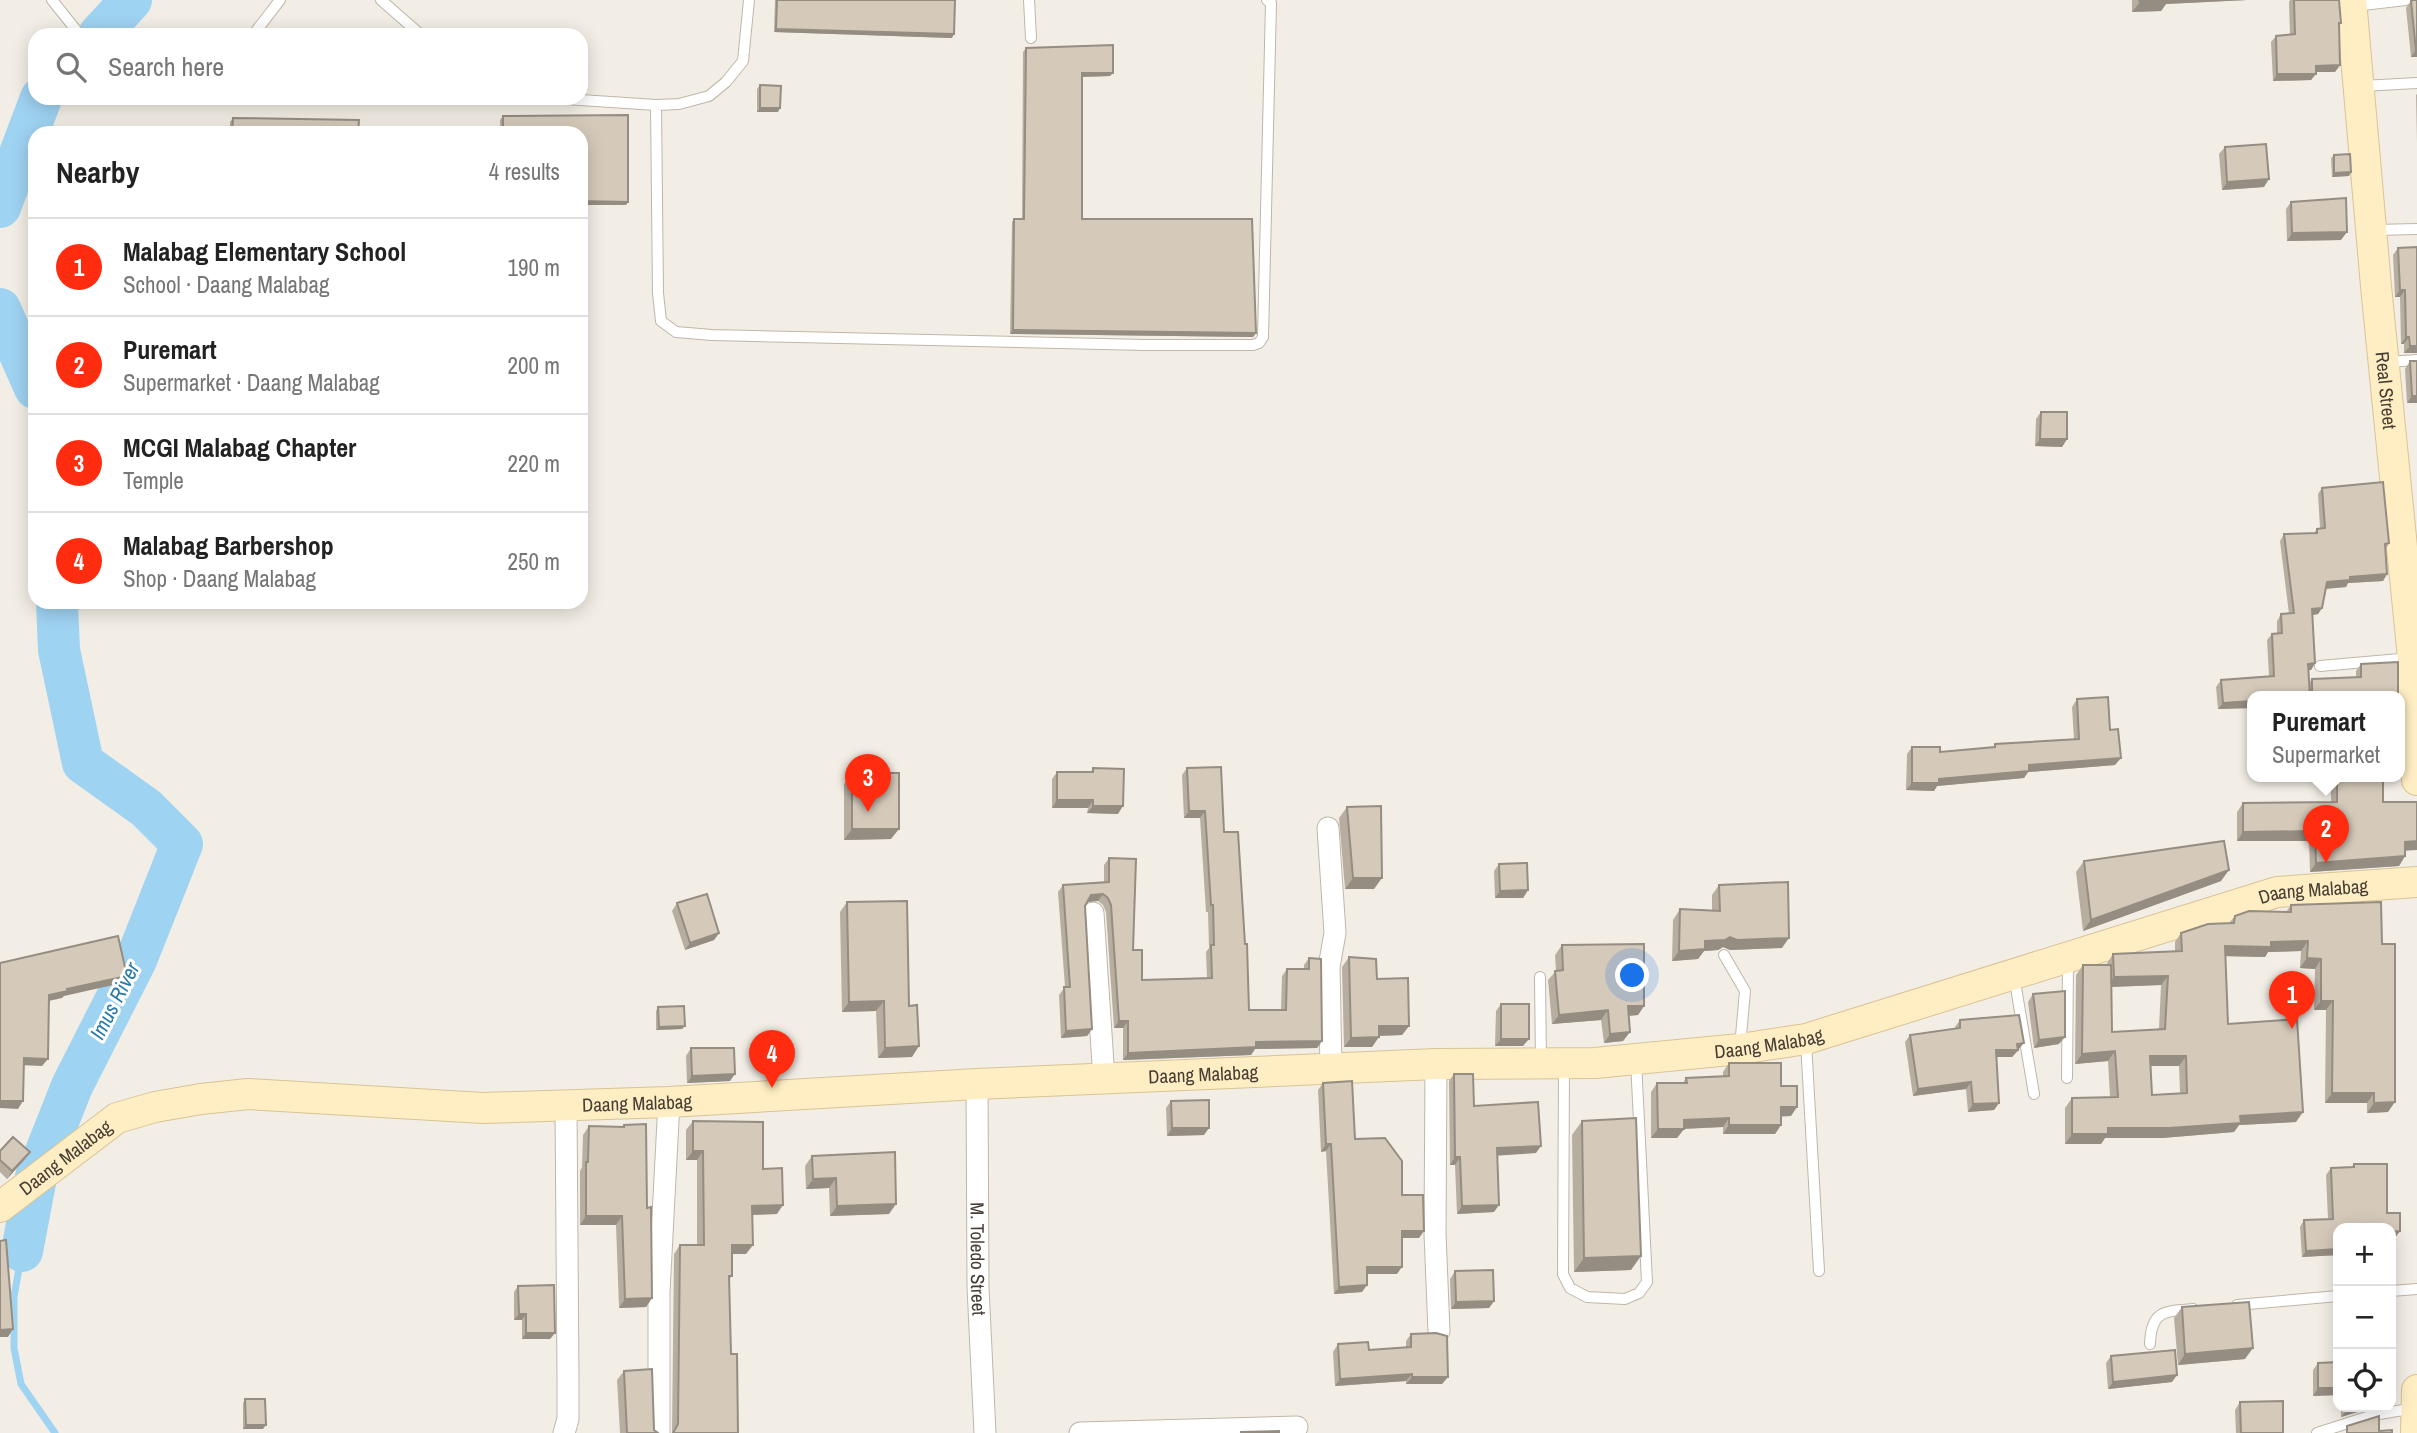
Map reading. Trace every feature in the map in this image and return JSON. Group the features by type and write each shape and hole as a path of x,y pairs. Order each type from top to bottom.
{"street":[{"name":"Real Street","path":"2351,3 2383,362 2411,577 2417,780"},
{"path":"1328,828 1335,933 1329,967 1331,1069"},
{"name":"Daang Malabag","path":"5,1202 117,1118 201,1098 248,1094 483,1108 669,1102 977,1084 1436,1064 1552,1065 1740,1049 1806,1039 2277,892 2417,882"},
{"path":"1093,913 1104,1079"},
{"path":"1436,1064 1435,1234 1439,1331"},
{"name":"M. Toledo Street","path":"977,1084 978,1287 985,1433"},
{"path":"659,1433 659,1292 669,1102"},
{"path":"564,1433 568,1419 566,1105"},
{"path":"1080,1433 1297,1427"}],"lane":[{"path":"52,0 74,28"},
{"path":"258,28 280,0"},
{"path":"381,0 413,28"},
{"path":"588,101 656,105 679,104 709,96 726,82 743,61 749,0"},
{"path":"1029,0 1031,38"},
{"path":"656,105 658,293 661,321 676,332 1047,343 1253,345 1259,343 1263,337 1271,3 1267,0"},
{"path":"2351,3 2406,0"},
{"path":"2359,86 2417,83"},
{"path":"2371,230 2417,229"},
{"path":"2383,362 2417,360"},
{"path":"2320,666 2413,657"},
{"path":"1724,955 1745,991 1740,1049"},
{"path":"2067,1078 2068,956"},
{"path":"2013,974 2034,1094"},
{"path":"1540,977 1552,1065 1563,1274 1570,1288 1587,1297 1625,1299 1639,1293 1647,1282 1636,1059"},
{"path":"1806,1039 1819,1271"},
{"path":"2396,1291 2417,1289"},
{"path":"2220,1306 2333,1296"},
{"path":"2150,1344 2151,1328 2159,1316 2168,1311 2207,1308"},
{"path":"2316,1433 2373,1415 2416,1410"}],"building":[{"path":"777,0 955,0 954,34 776,29"},
{"path":"2139,0 2168,0 2168,1 2140,2"},
{"path":"2294,0 2339,0 2340,65 2316,66 2316,74 2277,74 2276,36 2295,34"},
{"path":"2417,0 2417,50 2411,1"},
{"path":"1113,45 1113,73 1082,73 1082,219 1252,219 1256,333 1013,330 1014,219 1024,219 1026,48"},
{"path":"760,85 781,86 780,108 760,108"},
{"path":"628,115 628,202 588,201 588,126 503,126 503,116"},
{"path":"233,118 359,120 359,126 232,126"},
{"path":"2266,144 2269,179 2227,182 2225,147"},
{"path":"2350,154 2351,172 2334,173 2334,155"},
{"path":"2346,198 2347,232 2292,233 2291,202"},
{"path":"2417,247 2417,346 2410,346 2409,337 2406,337 2405,290 2400,290 2398,248"},
{"path":"2410,361 2417,361 2417,396 2412,396"},
{"path":"2041,412 2067,412 2067,439 2040,439"},
{"path":"2383,482 2389,543 2385,544 2387,574 2327,582 2322,608 2312,609 2315,663 2308,664 2310,691 2247,691 2247,701 2223,703 2221,680 2274,676 2272,634 2282,633 2281,614 2294,613 2284,534 2317,533 2317,529 2325,528 2322,488"},
{"path":"2398,662 2398,691 2312,691 2312,679 2361,677 2361,664"},
{"path":"2108,697 2110,730 2118,729 2121,758 2029,765 2029,771 1939,779 1939,783 1912,783 1912,747 1940,747 1940,752 1995,747 1995,744 2079,739 2077,699"},
{"path":"1221,767 1224,832 1238,832 1249,1010 1286,1010 1287,969 1309,969 1309,958 1321,959 1322,1041 1256,1042 1256,1047 1128,1053 1128,1021 1119,1021 1111,905 1103,894 1091,895 1085,906 1092,1029 1066,1031 1064,987 1070,987 1063,885 1109,882 1109,858 1136,859 1133,950 1142,950 1142,980 1212,978 1213,905 1205,811 1189,811 1187,768"},
{"path":"1093,768 1124,769 1123,806 1093,806 1093,800 1057,800 1057,772 1093,772"},
{"path":"852,773 899,773 899,829 852,829"},
{"path":"2337,782 2383,782 2383,802 2417,802 2417,841 2405,842 2405,856 2316,863 2315,831 2243,832 2243,803 2337,802"},
{"path":"1381,806 1382,878 1353,878 1347,807"},
{"path":"2224,841 2229,870 2091,920 2084,861"},
{"path":"1527,863 1528,890 1500,891 1499,864"},
{"path":"1788,882 1789,938 1737,940 1730,937 1725,940 1705,941 1705,949 1679,951 1680,909 1720,911 1719,885"},
{"path":"707,894 719,933 690,943 677,903"},
{"path":"907,901 909,1006 917,1005 919,1046 885,1048 884,1001 849,1002 847,902"},
{"path":"2381,902 2382,944 2395,944 2395,1102 2374,1103 2374,1093 2332,1093 2333,1001 2321,1001 2321,959 2307,958 2308,941 2271,942 2271,947 2225,946 2228,1024 2297,1019 2303,1112 2240,1116 2241,1123 2169,1128 2108,1128 2108,1134 2072,1134 2072,1098 2118,1097 2115,1051 2082,1054 2083,965 2111,965 2112,1032 2165,1029 2168,976 2114,977 2113,954 2182,951 2181,933 2208,924 2234,923 2235,916 2249,911 2291,912 2291,905","holes":["2150,1056 2186,1056 2187,1093 2152,1095"]},
{"path":"118,936 127,976 49,995 48,1059 24,1058 23,1101 0,1101 0,963"},
{"path":"1644,944 1644,1006 1628,1006 1630,1032 1610,1034 1608,1010 1559,1015 1555,971 1563,970 1562,945"},
{"path":"1349,957 1376,959 1377,979 1408,978 1409,1026 1379,1026 1379,1037 1351,1038"},
{"path":"2065,991 2065,1037 2039,1040 2033,994"},
{"path":"1501,1004 1529,1004 1529,1039 1501,1039"},
{"path":"684,1006 685,1026 659,1027 658,1007"},
{"path":"2019,1015 2024,1043 2017,1044 2018,1050 1996,1050 1999,1103 1973,1104 1971,1082 1918,1089 1910,1035 1960,1028 1960,1020"},
{"path":"691,1048 734,1048 735,1074 692,1076"},
{"path":"1729,1063 1781,1063 1781,1086 1797,1086 1797,1107 1781,1107 1781,1125 1729,1125 1729,1118 1684,1120 1684,1129 1658,1129 1657,1083 1687,1083 1686,1078 1729,1076"},
{"path":"1454,1074 1473,1074 1474,1106 1538,1102 1541,1146 1497,1148 1499,1205 1462,1206 1460,1157 1455,1157"},
{"path":"1352,1081 1355,1139 1385,1138 1402,1161 1402,1195 1423,1195 1424,1231 1402,1231 1402,1267 1367,1267 1367,1285 1339,1287 1331,1144 1326,1144 1323,1083"},
{"path":"1209,1100 1209,1128 1172,1128 1171,1101"},
{"path":"1636,1118 1641,1256 1584,1258 1582,1121"},
{"path":"693,1121 763,1122 763,1169 782,1168 783,1205 752,1206 753,1245 732,1245 732,1276 729,1276 731,1354 737,1354 738,1433 673,1433 678,1424 680,1245 704,1245 703,1151 693,1151"},
{"path":"646,1124 647,1208 651,1207 652,1298 625,1299 622,1216 586,1216 589,1126 624,1127"},
{"path":"13,1137 30,1152 12,1171 0,1160 0,1151"},
{"path":"895,1152 896,1204 837,1206 836,1178 813,1179 812,1156"},
{"path":"2354,1164 2387,1164 2387,1213 2400,1213 2400,1231 2396,1231 2396,1223 2333,1223 2333,1249 2306,1251 2304,1220 2333,1219 2331,1168 2354,1167"},
{"path":"6,1240 13,1329 0,1330 0,1241"},
{"path":"1493,1270 1494,1301 1456,1302 1455,1271"},
{"path":"554,1285 555,1333 526,1333 526,1314 519,1314 518,1286"},
{"path":"2249,1302 2253,1348 2185,1354 2182,1307"},
{"path":"1436,1333 1447,1336 1448,1377 1412,1377 1412,1374 1340,1379 1338,1344 1368,1342 1369,1350 1411,1347 1411,1334"},
{"path":"2175,1350 2177,1375 2113,1382 2111,1356"},
{"path":"2333,1362 2333,1388 2318,1388 2318,1363"},
{"path":"652,1369 654,1430 658,1433 627,1433 624,1371"},
{"path":"245,1399 265,1399 266,1425 246,1425"},
{"path":"2283,1401 2283,1433 2241,1433 2240,1402"},
{"path":"2379,1416 2379,1431 2392,1430 2392,1433 2347,1433 2347,1426"},
{"path":"1241,1432 1279,1433 1241,1433"}],"waterway":[{"name":"Imus River","path":"105,28 131,0"},
{"name":"Imus River","path":"30,126 38,105"},
{"name":"Imus River","path":"0,207 28,133"},
{"name":"Imus River","path":"0,309 28,372"},
{"name":"Imus River","path":"22,1251 36,1177 72,1086 136,960 182,844 146,808 83,763 59,650 57,609"},
{"name":"Imus River","path":"22,1251 14,1297 14,1348 21,1384 55,1433"}],"place":[{"name":"MCGI Malabag Chapter","path":"868,812"},
{"name":"Puremart","path":"2326,863"},
{"name":"Malabag Elementary School","path":"2292,1029"},
{"name":"Malabag Barbershop","path":"772,1088"}]}
